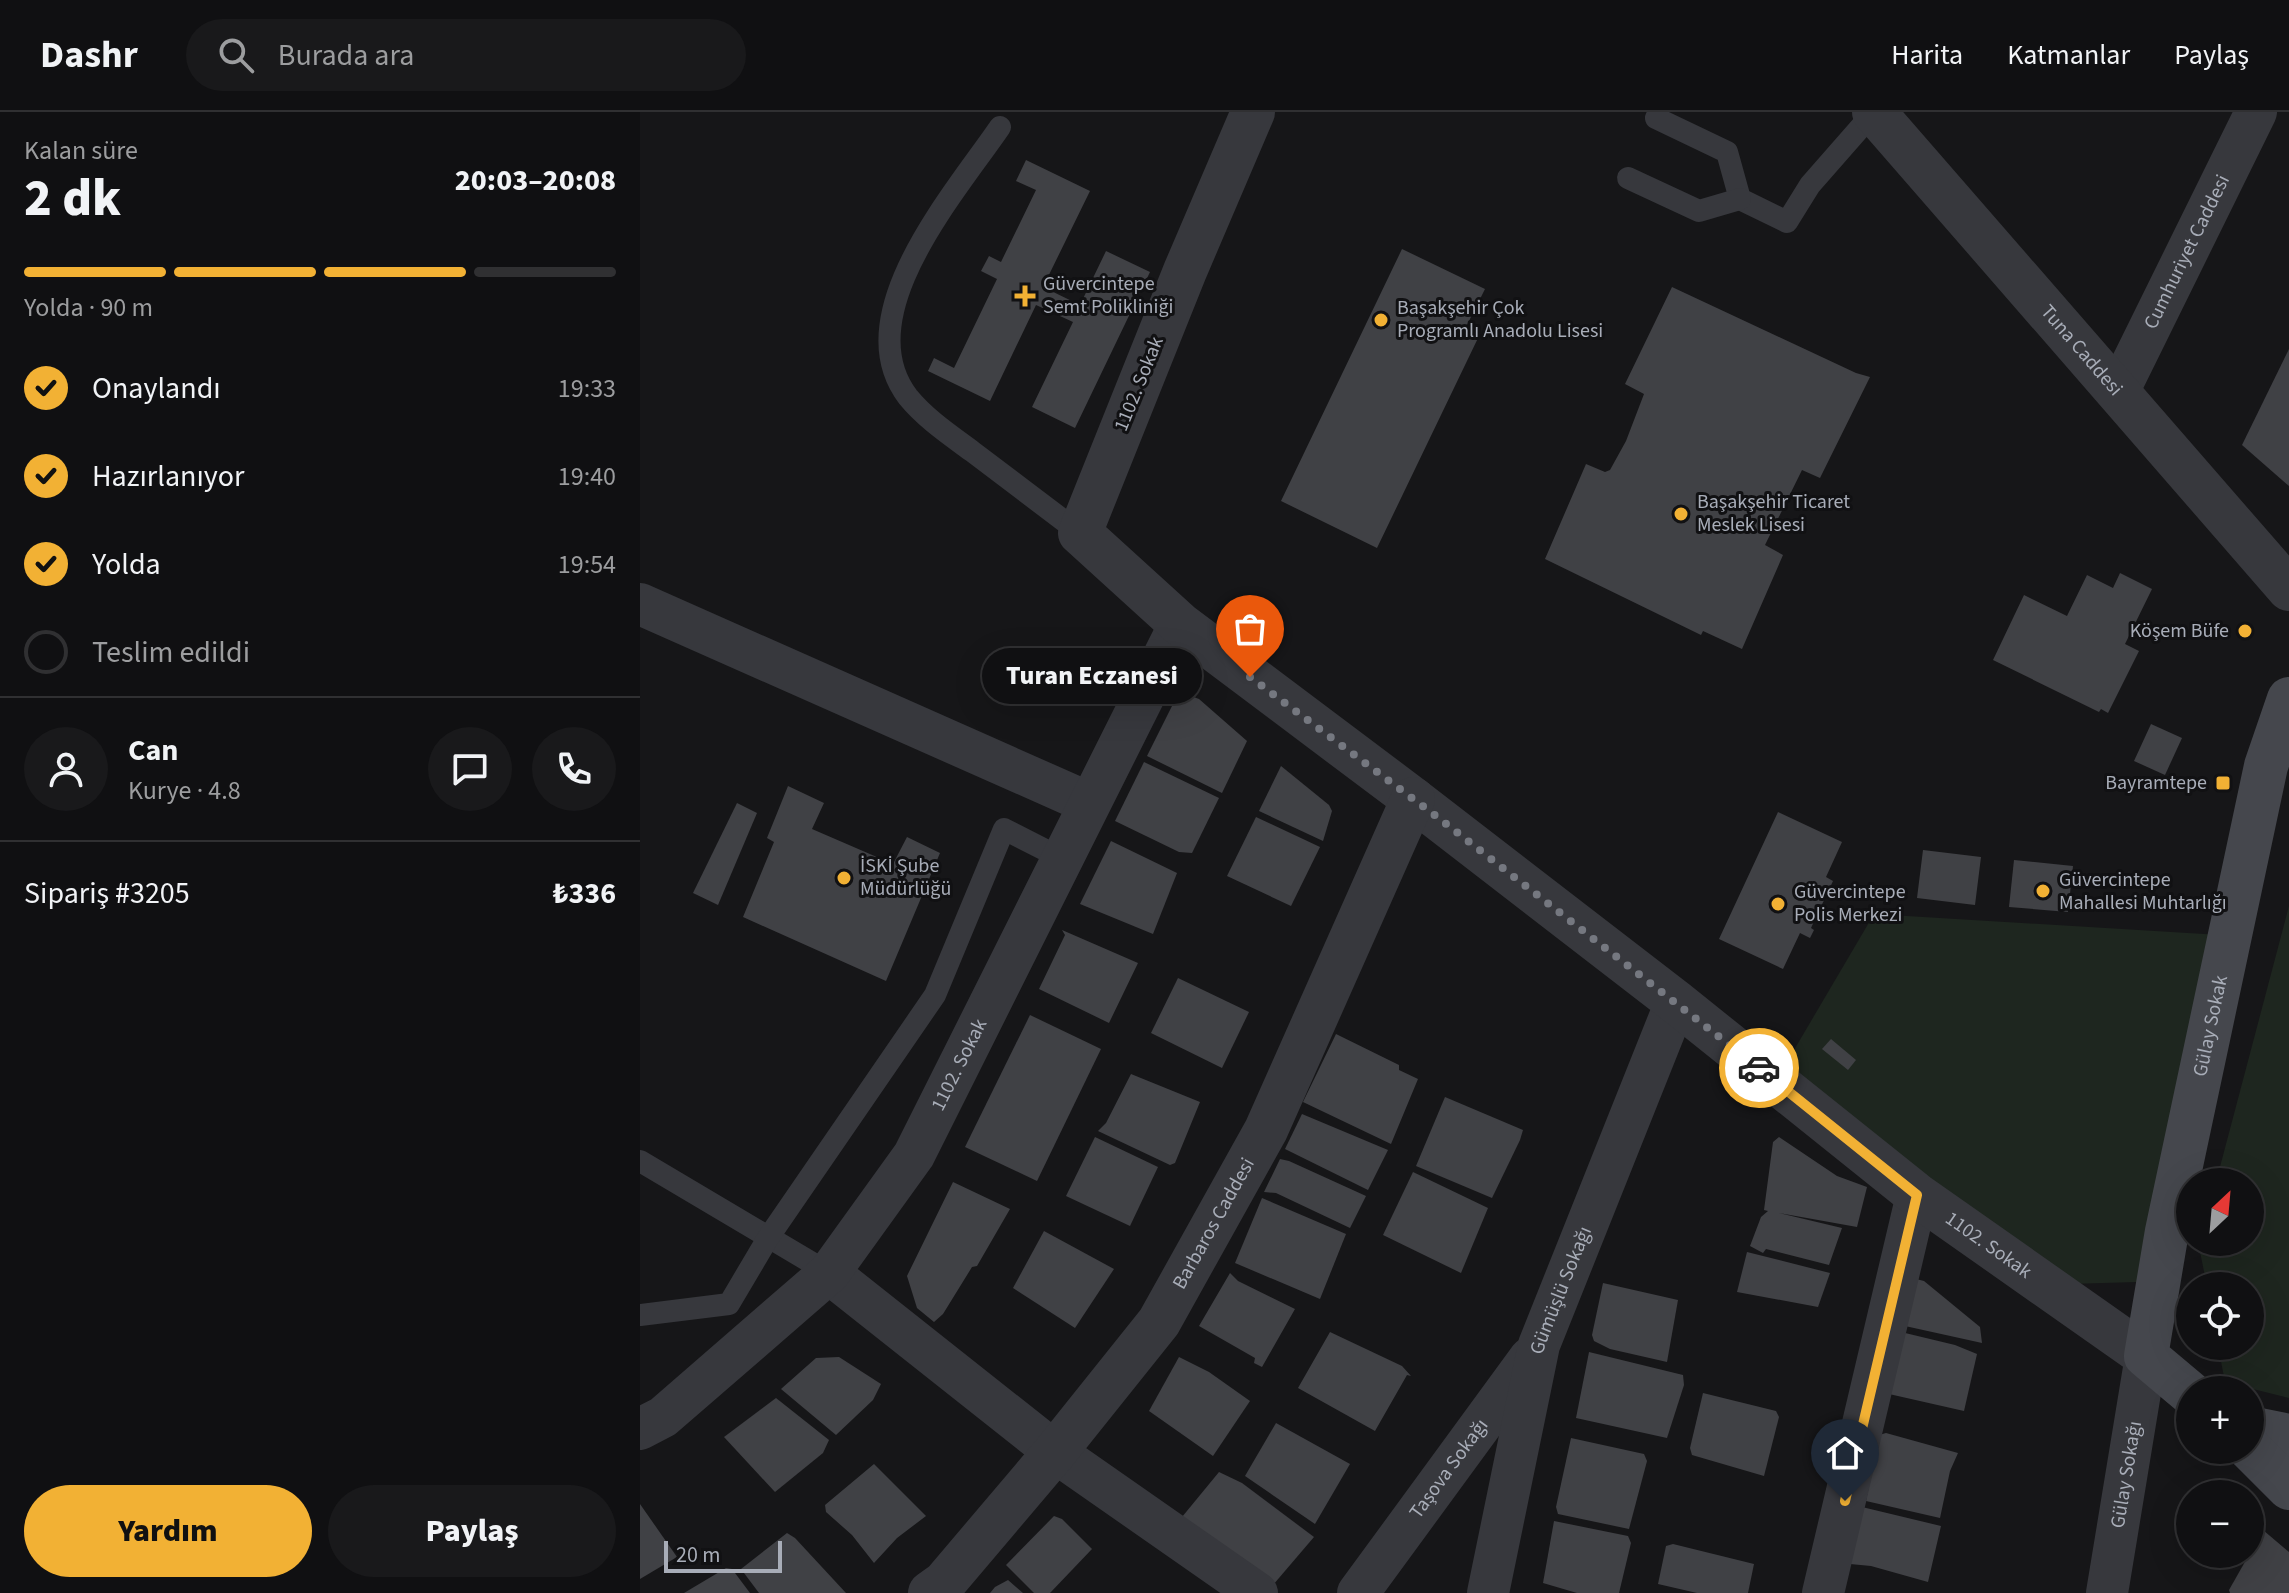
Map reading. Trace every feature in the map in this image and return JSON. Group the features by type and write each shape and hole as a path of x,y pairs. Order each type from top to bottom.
{"main road":[{"name":"Gülay Sokak","path":"2146,1356 2167,1231 2289,699"},
{"name":"1102. Sokak","path":"2146,1356 2176,1381"},
{"path":"2264,1431 2289,1436"},
{"path":"2264,1463 2289,1488"}],"street":[{"name":"1102. Sokak","path":"1253,112 1185,271 1080,533 1180,624 1676,1002 1917,1195 2146,1356"},
{"name":"Tuna Caddesi","path":"1874,112 2289,589"},
{"name":"Cumhuriyet Caddesi","path":"2118,392 2256,112"},
{"path":"640,604 1089,803"},
{"name":"1102. Sokak","path":"640,1429 663,1417 829,1273 914,1155 1180,624"},
{"name":"Barbaros Caddesi","path":"930,1593 944,1583 1055,1452 1159,1322 1266,1130 1413,799"},
{"name":"Gümüşlü Sokağı","path":"1488,1593 1539,1345 1676,1002"},
{"path":"1823,1593 1917,1195"},
{"path":"829,1273 1055,1452 1257,1593"},
{"name":"Taşova Sokağı","path":"1358,1593 1539,1345"},
{"name":"Gülay Sokağı","path":"2107,1593 2146,1356"}],"lane":[{"path":"1628,178 1699,211 1740,199 1787,222 1810,185 1874,112"},
{"path":"1656,118 1727,152 1740,199"},
{"path":"1000,127 920,244 908,268 891,325 888,356 907,395 926,415 1080,533"},
{"path":"640,1315 729,1304 768,1238 935,995 1004,829 1063,859"},
{"path":"640,1161 829,1273"}],"shaded area":[{"path":"2289,906 2289,1398 2264,1392 2264,1376 2224,1376 2221,1360 2264,1360 2264,1272 2204,1272 2201,1256 2264,1256 2264,1168 2220,1168"},
{"path":"1874,914 2237,936 2137,1282 2069,1284 1784,1067"}],"building":[{"name":"Güvercintepe Semt Polikliniği","path":"1026,160 1090,191 1043,287 1080,305 1106,251 1150,272 1075,428 1032,407 1073,322 1036,305 990,401 928,371 934,358 954,368 997,279 981,271 989,256 1001,262 1036,190 1016,181"},
{"path":"1402,249 1485,289 1465,329 1479,336 1377,548 1281,501"},
{"path":"1672,287 1870,377 1820,478 1802,470 1765,545 1783,555 1742,649 1703,631 1701,635 1545,559 1586,464 1605,472 1610,470 1626,441 1644,394 1625,384"},
{"path":"2289,349 2289,486 2242,445"},
{"path":"2120,573 2152,589 2125,644 2139,651 2108,713 2101,709 2099,712 1993,660 2024,595 2067,616 2087,575 2113,588"},
{"path":"1178,694 1199,699 1247,741 1222,793 1147,756"},
{"path":"2151,724 2182,738 2165,775 2134,761"},
{"path":"1144,762 1219,798 1192,853 1179,852 1115,821"},
{"path":"1281,766 1329,805 1332,811 1323,841 1259,811"},
{"name":"İSKİ Şube Müdürlüğü","path":"788,786 824,803 812,829 893,864 907,837 940,853 886,981 743,917 774,842 767,838"},
{"path":"737,803 757,813 718,905 693,893"},
{"name":"Güvercintepe Polis Merkezi","path":"1778,812 1842,842 1826,877 1833,881 1811,928 1814,930 1810,938 1800,933 1783,969 1719,939"},
{"path":"1256,817 1320,847 1291,906 1227,876"},
{"path":"1111,841 1177,873 1153,934 1080,904"},
{"path":"1923,850 1981,857 1975,905 1917,898"},
{"path":"2014,860 2073,866 2068,912 2009,907"},
{"path":"1062,930 1138,963 1109,1023 1039,989 1065,935"},
{"path":"1178,978 1249,1012 1222,1068 1151,1033"},
{"path":"1030,1015 1101,1049 1037,1181 965,1147"},
{"path":"1336,1034 1399,1065 1399,1070 1418,1079 1391,1144 1303,1102"},
{"path":"1831,1039 1856,1060 1848,1070 1822,1049"},
{"path":"1131,1074 1200,1102 1175,1163 1170,1165 1098,1131 1106,1123"},
{"path":"1445,1097 1523,1130 1492,1198 1416,1166"},
{"path":"1302,1114 1388,1150 1368,1190 1285,1149"},
{"path":"1095,1137 1158,1167 1130,1226 1066,1196"},
{"path":"1779,1137 1837,1176 1867,1187 1857,1227 1779,1213 1842,1228 1829,1265 1766,1249 1763,1253 1750,1246 1761,1217 1768,1211 1764,1210 1773,1142"},
{"path":"1280,1159 1366,1196 1350,1228 1276,1193 1264,1192"},
{"path":"1413,1172 1488,1208 1461,1273 1383,1235"},
{"path":"953,1182 1010,1209 977,1266 972,1267 943,1314 934,1322 917,1308 907,1276"},
{"path":"1262,1198 1346,1234 1320,1299 1235,1263"},
{"path":"1044,1231 1114,1269 1075,1328 1013,1288"},
{"path":"1747,1252 1830,1273 1818,1307 1737,1292"},
{"path":"1230,1273 1238,1281 1295,1309 1262,1367 1254,1363 1255,1358 1199,1326"},
{"path":"1912,1278 1924,1281 1980,1327 1982,1343 1905,1326"},
{"path":"1603,1283 1678,1300 1667,1362 1610,1349 1594,1341 1592,1335"},
{"path":"1330,1332 1402,1366 1411,1376 1407,1375 1375,1431 1298,1388"},
{"path":"1901,1332 1955,1345 1977,1354 1964,1411 1889,1394"},
{"path":"1589,1352 1683,1375 1684,1385 1667,1438 1576,1418"},
{"path":"839,1357 881,1384 873,1400 836,1435 781,1389 816,1358"},
{"path":"1179,1357 1209,1372 1250,1401 1213,1456 1149,1411"},
{"path":"1703,1393 1776,1411 1779,1417 1764,1476 1692,1455 1690,1448"},
{"path":"776,1398 829,1440 823,1453 775,1492 724,1437"},
{"path":"1276,1423 1350,1464 1315,1524 1245,1476"},
{"path":"1886,1433 1958,1453 1950,1471 1940,1518 1866,1501 1879,1435"},
{"path":"1571,1438 1644,1454 1647,1461 1629,1529 1558,1514 1556,1507"},
{"path":"874,1464 926,1516 897,1538 874,1563 852,1535 826,1512 825,1505"},
{"path":"1219,1472 1242,1483 1314,1537 1267,1592 1182,1517"},
{"path":"640,1504 677,1557 640,1579"},
{"path":"1862,1507 1941,1526 1928,1582 1871,1566 1850,1564"},
{"path":"1054,1516 1062,1519 1092,1549 1050,1593 1034,1593 1006,1565"},
{"path":"1554,1521 1628,1536 1631,1543 1619,1593 1577,1593 1543,1583"},
{"path":"2264,1531 2289,1552 2289,1593 2230,1593 2241,1568 2264,1568"},
{"path":"787,1533 846,1593 759,1593 741,1569"},
{"path":"1673,1544 1754,1564 1748,1593 1697,1593 1658,1584 1666,1546"},
{"path":"726,1568 732,1569 750,1593 684,1593"},
{"path":"1008,1580 1023,1593 990,1593 995,1587"}],"way so far":[{"path":"1250,677 1436,816 1759,1068"}],"place":[{"name":"Güvercintepe Semt Polikliniği","path":"1025,296"},
{"name":"Başakşehir Çok Programlı Anadolu Lisesi","path":"1381,320"},
{"name":"Başakşehir Ticaret Meslek Lisesi","path":"1681,514"},
{"name":"Köşem Büfe","path":"2245,631"},
{"name":"Turan Eczanesi","path":"1250,677"},
{"name":"Bayramtepe","path":"2223,783"},
{"name":"İSKİ Şube Müdürlüğü","path":"844,878"},
{"name":"Güvercintepe Mahallesi Muhtarlığı","path":"2043,891"},
{"name":"Güvercintepe Polis Merkezi","path":"1778,904"}],"route":[{"path":"1759,1068 1917,1195 1845,1501"}]}
